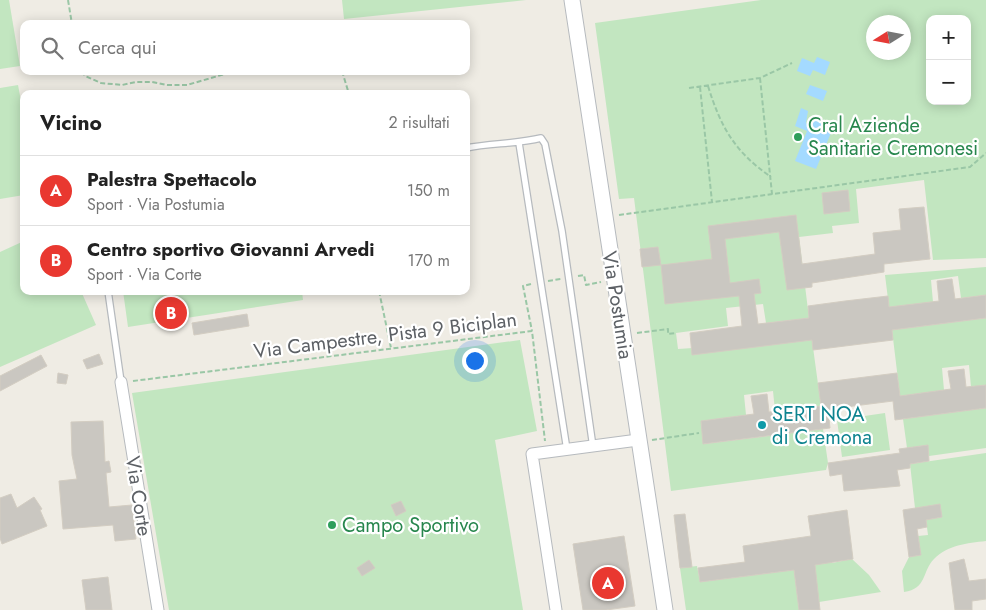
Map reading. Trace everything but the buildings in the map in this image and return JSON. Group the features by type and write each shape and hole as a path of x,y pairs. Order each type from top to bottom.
{"street":[{"name":"Via Postumia","path":"572,0 622,335 643,440 665,610"},
{"name":"Via Corte","path":"121,382 158,610"},
{"path":"556,610 532,454 643,440"}],"lane":[{"path":"470,147 500,142 519,143 541,138 545,144 562,231 593,447"},
{"path":"519,143 567,450"},
{"path":"109,295 121,382"}],"path":[{"path":"68,0 71,20"},
{"path":"689,88 760,78 792,63"},
{"path":"84,75 101,83 122,85 136,82 187,85 221,75"},
{"path":"343,75 348,90"},
{"path":"760,78 772,194"},
{"path":"708,86 734,145 752,164 771,178"},
{"path":"700,87 712,202"},
{"path":"614,216 970,166 986,153"},
{"path":"380,295 391,348"},
{"path":"622,335 668,329 668,334 676,333"},
{"name":"Via Campestre, Pista 9 Biciplan","path":"121,382 532,331 547,453"},
{"path":"643,440 699,433"}],"green space":[{"path":"0,0 9,0 20,66 0,69"},
{"path":"342,0 526,0 344,19"},
{"name":"Cral Aziende Sanitarie Cremonesi","path":"761,0 986,0 986,258 933,260 924,180 856,189 859,223 832,226 833,233 799,237 809,318 766,323 763,304 726,308 728,326 676,333 678,349 812,340 821,406 775,411 773,391 744,395 746,415 701,421 704,444 823,429 828,463 826,470 671,491 634,198 619,199 595,23"},
{"path":"18,85 20,96 20,196 0,199 0,88"},
{"path":"20,243 20,295 83,295 96,325 0,367 0,252"},
{"path":"986,267 986,295 961,298 958,276 931,280 933,302 889,307 885,275"},
{"path":"124,295 302,295 303,300 128,327"},
{"path":"986,318 986,385 971,387 969,365 942,368 944,390 900,396 892,330"},
{"name":"Campo Sportivo","path":"520,340 537,431 495,440 523,610 169,610 132,393"},
{"path":"986,408 986,448 929,456 927,445 907,448 903,419"},
{"path":"885,413 890,450 842,457 837,420"},
{"path":"986,453 986,541 965,544 939,554 930,564 917,587 904,592 902,571 909,557 921,555 918,536 928,535 926,520 942,517 915,508 910,464"},
{"path":"829,548 832,563 852,559 869,575 881,592 819,602 812,550"},
{"path":"697,566 700,582 794,570 799,610 686,610 680,568"}],"water":[{"path":"817,57 830,62 825,75 813,70 810,76 797,71 802,58 814,63"},
{"path":"810,85 827,91 823,101 806,94"},
{"path":"801,108 808,111 806,123 809,125 812,119 833,128 816,169 795,161 807,131 795,126"}],"place":[{"name":"Cral Aziende Sanitarie Cremonesi","path":"798,137"},
{"name":"Centro sportivo Giovanni Arvedi","path":"171,313"},
{"name":"SERT NOA di Cremona","path":"762,425"},
{"name":"Campo Sportivo","path":"332,525"},
{"name":"Palestra Spettacolo","path":"608,583"}]}
